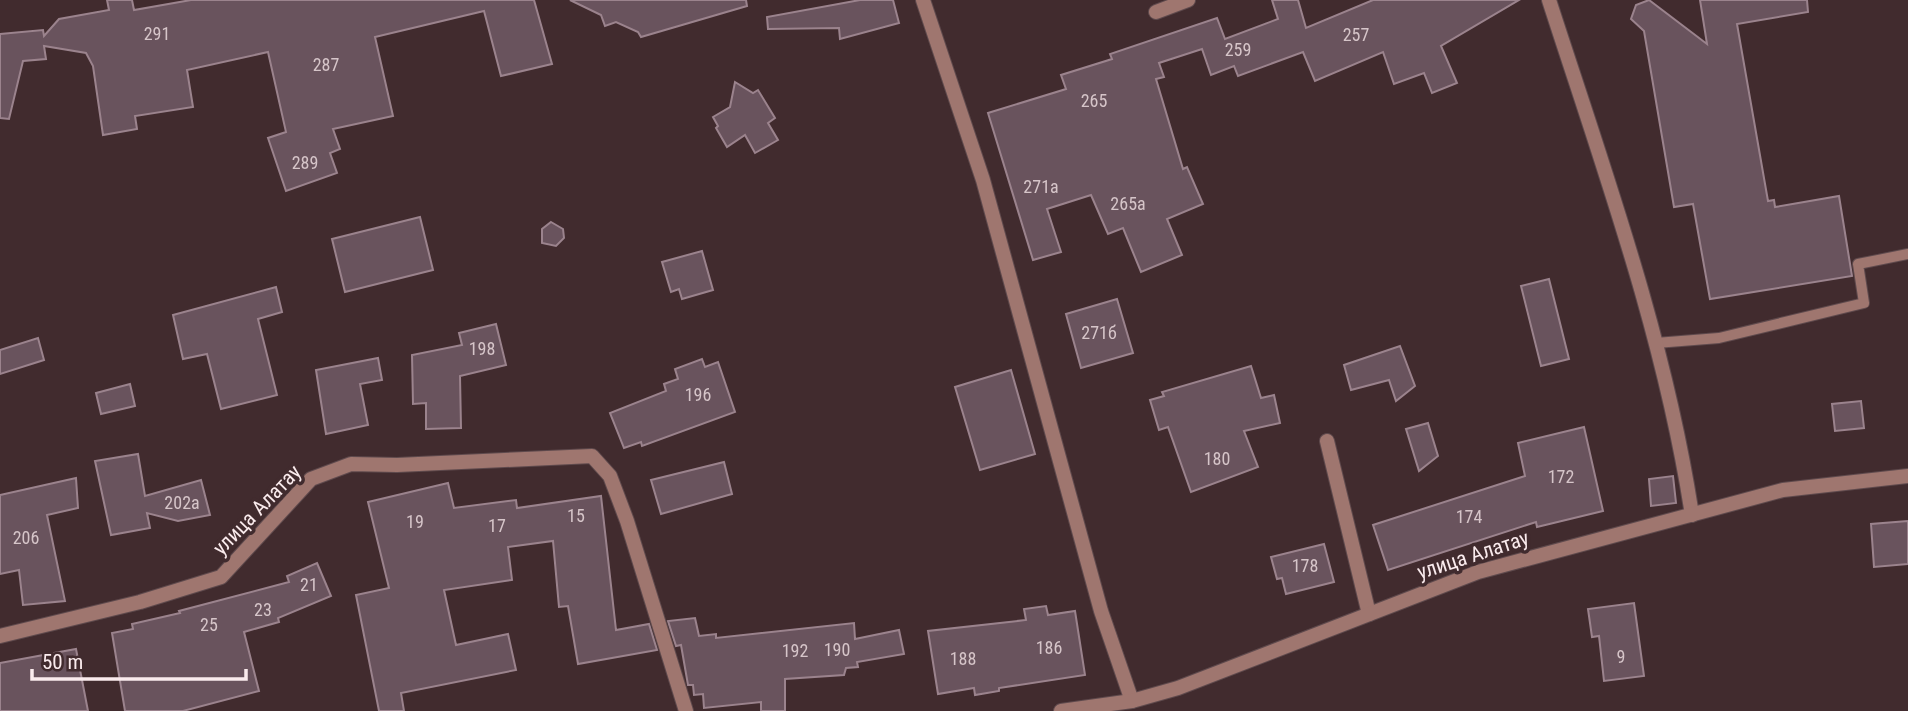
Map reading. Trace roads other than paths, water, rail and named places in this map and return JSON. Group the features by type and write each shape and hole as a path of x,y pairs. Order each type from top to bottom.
{"street":[{"path":"923,0 983,180 1101,611 1132,701"},
{"path":"1156,12 1188,0"},
{"path":"1549,0 1642,285 1681,445 1692,515"},
{"path":"1327,441 1369,614"},
{"name":"улица Алатау","path":"0,636 140,602 221,577 311,479 351,464 397,465 592,456 610,475 627,521 686,711"},
{"name":"улица Алатау","path":"1061,711 1132,701 1178,688 1478,572 1783,491 1908,476"}],"lane":[{"path":"1656,343 1719,338 1864,303 1858,264 1908,254"}]}
